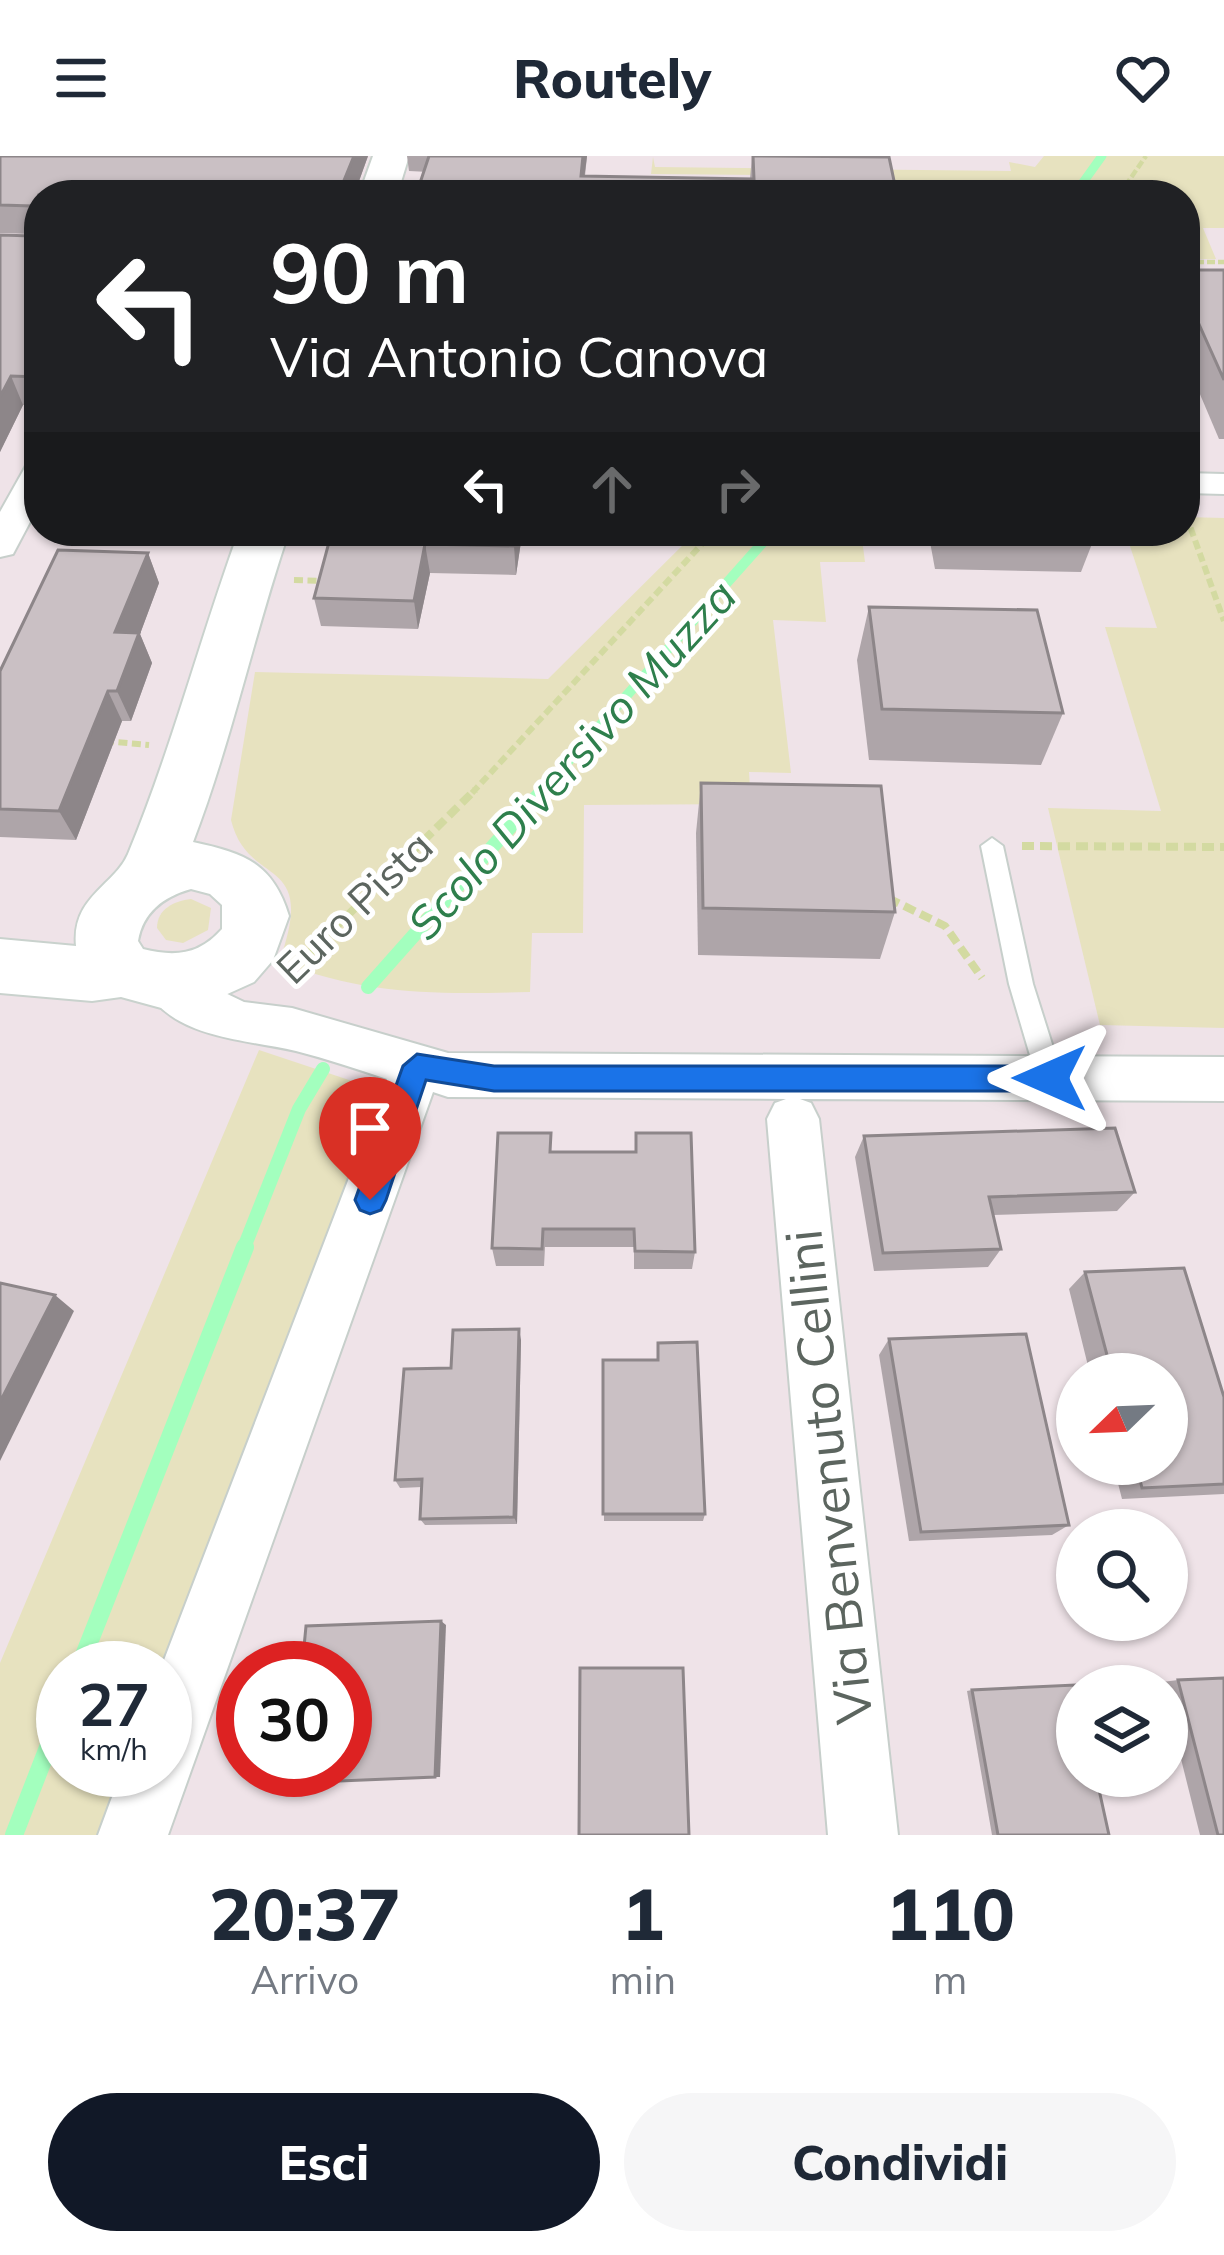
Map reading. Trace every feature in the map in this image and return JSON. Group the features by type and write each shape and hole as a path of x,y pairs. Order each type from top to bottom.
{"main road":[{"path":"138,936 179,752 220,657 259,546"},
{"path":"179,752 212,867"},
{"path":"6,965 92,974 138,936 170,869 212,867 248,886 256,902 250,941 262,996 193,982 138,936"}],"street":[{"path":"4,528 24,496"},
{"path":"138,936 192,1004 226,1017 262,996 417,1066 494,1078 1224,1079"},
{"path":"192,1674 417,1066"},
{"name":"Via Benvenuto Cellini","path":"793,1119 863,1835"},
{"path":"134,1835 147,1797"}],"lane":[{"path":"992,846 1021,985 1050,1078"}],"path":[{"name":"Euro Pista","path":"262,996 492,773 700,546"},
{"path":"1198,546 1224,621"},
{"path":"87,740 179,752"},
{"path":"992,846 1224,847"},
{"path":"878,896 913,904 951,930 985,985"}],"shaded area":[{"path":"1044,156 1224,156 1224,228 1203,228 1216,259 1200,259 1200,180 651,174 653,157 655,167 1011,171 1009,162 1035,167"},
{"path":"1200,517 1224,518 1224,1028 1100,1025 1048,808 1161,811 1105,627 1157,628 1130,546 1200,546"},
{"path":"682,546 863,546 865,562 820,562 826,622 773,620 791,773 749,772 751,804 584,805 583,933 532,933 530,992 374,987 279,962 289,927 291,903 286,887 251,856 231,820 255,672 548,679"},
{"path":"191,899 211,908 208,930 183,943 166,940 157,928 163,911"},
{"path":"259,1050 355,1082 366,1107 350,1148 363,1152 175,1641 36,1641 36,1797 127,1797 114,1835 0,1835 0,1663"}],"building":[{"path":"0,156 354,156 344,180 24,180 24,206 0,205"},
{"path":"429,156 583,156 581,176 754,179 753,156 889,157 894,180 421,180"},
{"path":"0,235 24,236 24,376 11,376 0,397"},
{"path":"1200,270 1224,270 1224,380 1200,326"},
{"path":"328,546 425,546 414,601 314,598"},
{"path":"58,550 148,553 115,632 139,633 117,691 108,691 59,811 0,809 0,671"},
{"path":"869,607 1037,610 1063,713 882,709"},
{"path":"701,783 881,786 895,912 703,908"},
{"path":"1115,1128 1135,1192 989,1197 1001,1249 883,1253 864,1136"},
{"path":"498,1133 551,1133 550,1152 636,1152 636,1133 691,1133 695,1252 635,1251 634,1229 543,1229 542,1249 492,1248"},
{"path":"1184,1268 1224,1397 1224,1484 1142,1488 1188,1485 1188,1353 1106,1353 1085,1272"},
{"path":"0,1283 55,1295 0,1402"},
{"path":"519,1329 514,1517 420,1519 422,1479 395,1480 404,1369 451,1368 453,1330"},
{"path":"1026,1334 1056,1485 1060,1485 1065,1509 1056,1509 1056,1526 921,1532 889,1339"},
{"path":"697,1342 705,1514 603,1514 603,1360 658,1360 658,1343"},
{"path":"441,1621 435,1777 372,1780 372,1641 305,1641 306,1626"},
{"path":"580,1668 683,1668 689,1835 579,1835"},
{"path":"1224,1678 1224,1835 1218,1835 1188,1719 1188,1680"},
{"path":"1056,1686 1056,1797 1101,1797 1109,1835 998,1835 972,1690"}],"waterway":[{"name":"Scolo Diversivo Muzza","path":"1085,180 1102,156"},
{"name":"Scolo Diversivo Muzza","path":"540,793 760,546"},
{"name":"Scolo Diversivo Muzza","path":"368,987 543,790"},
{"name":"Scolo Diversivo Muzza","path":"243,1250 299,1109 323,1069"},
{"name":"Scolo Diversivo Muzza","path":"90,1641 245,1247"},
{"name":"Scolo Diversivo Muzza","path":"14,1835 36,1778"}],"route":[{"path":"370,1200 417,1066 448,1075 494,1078 1050,1078"}]}
